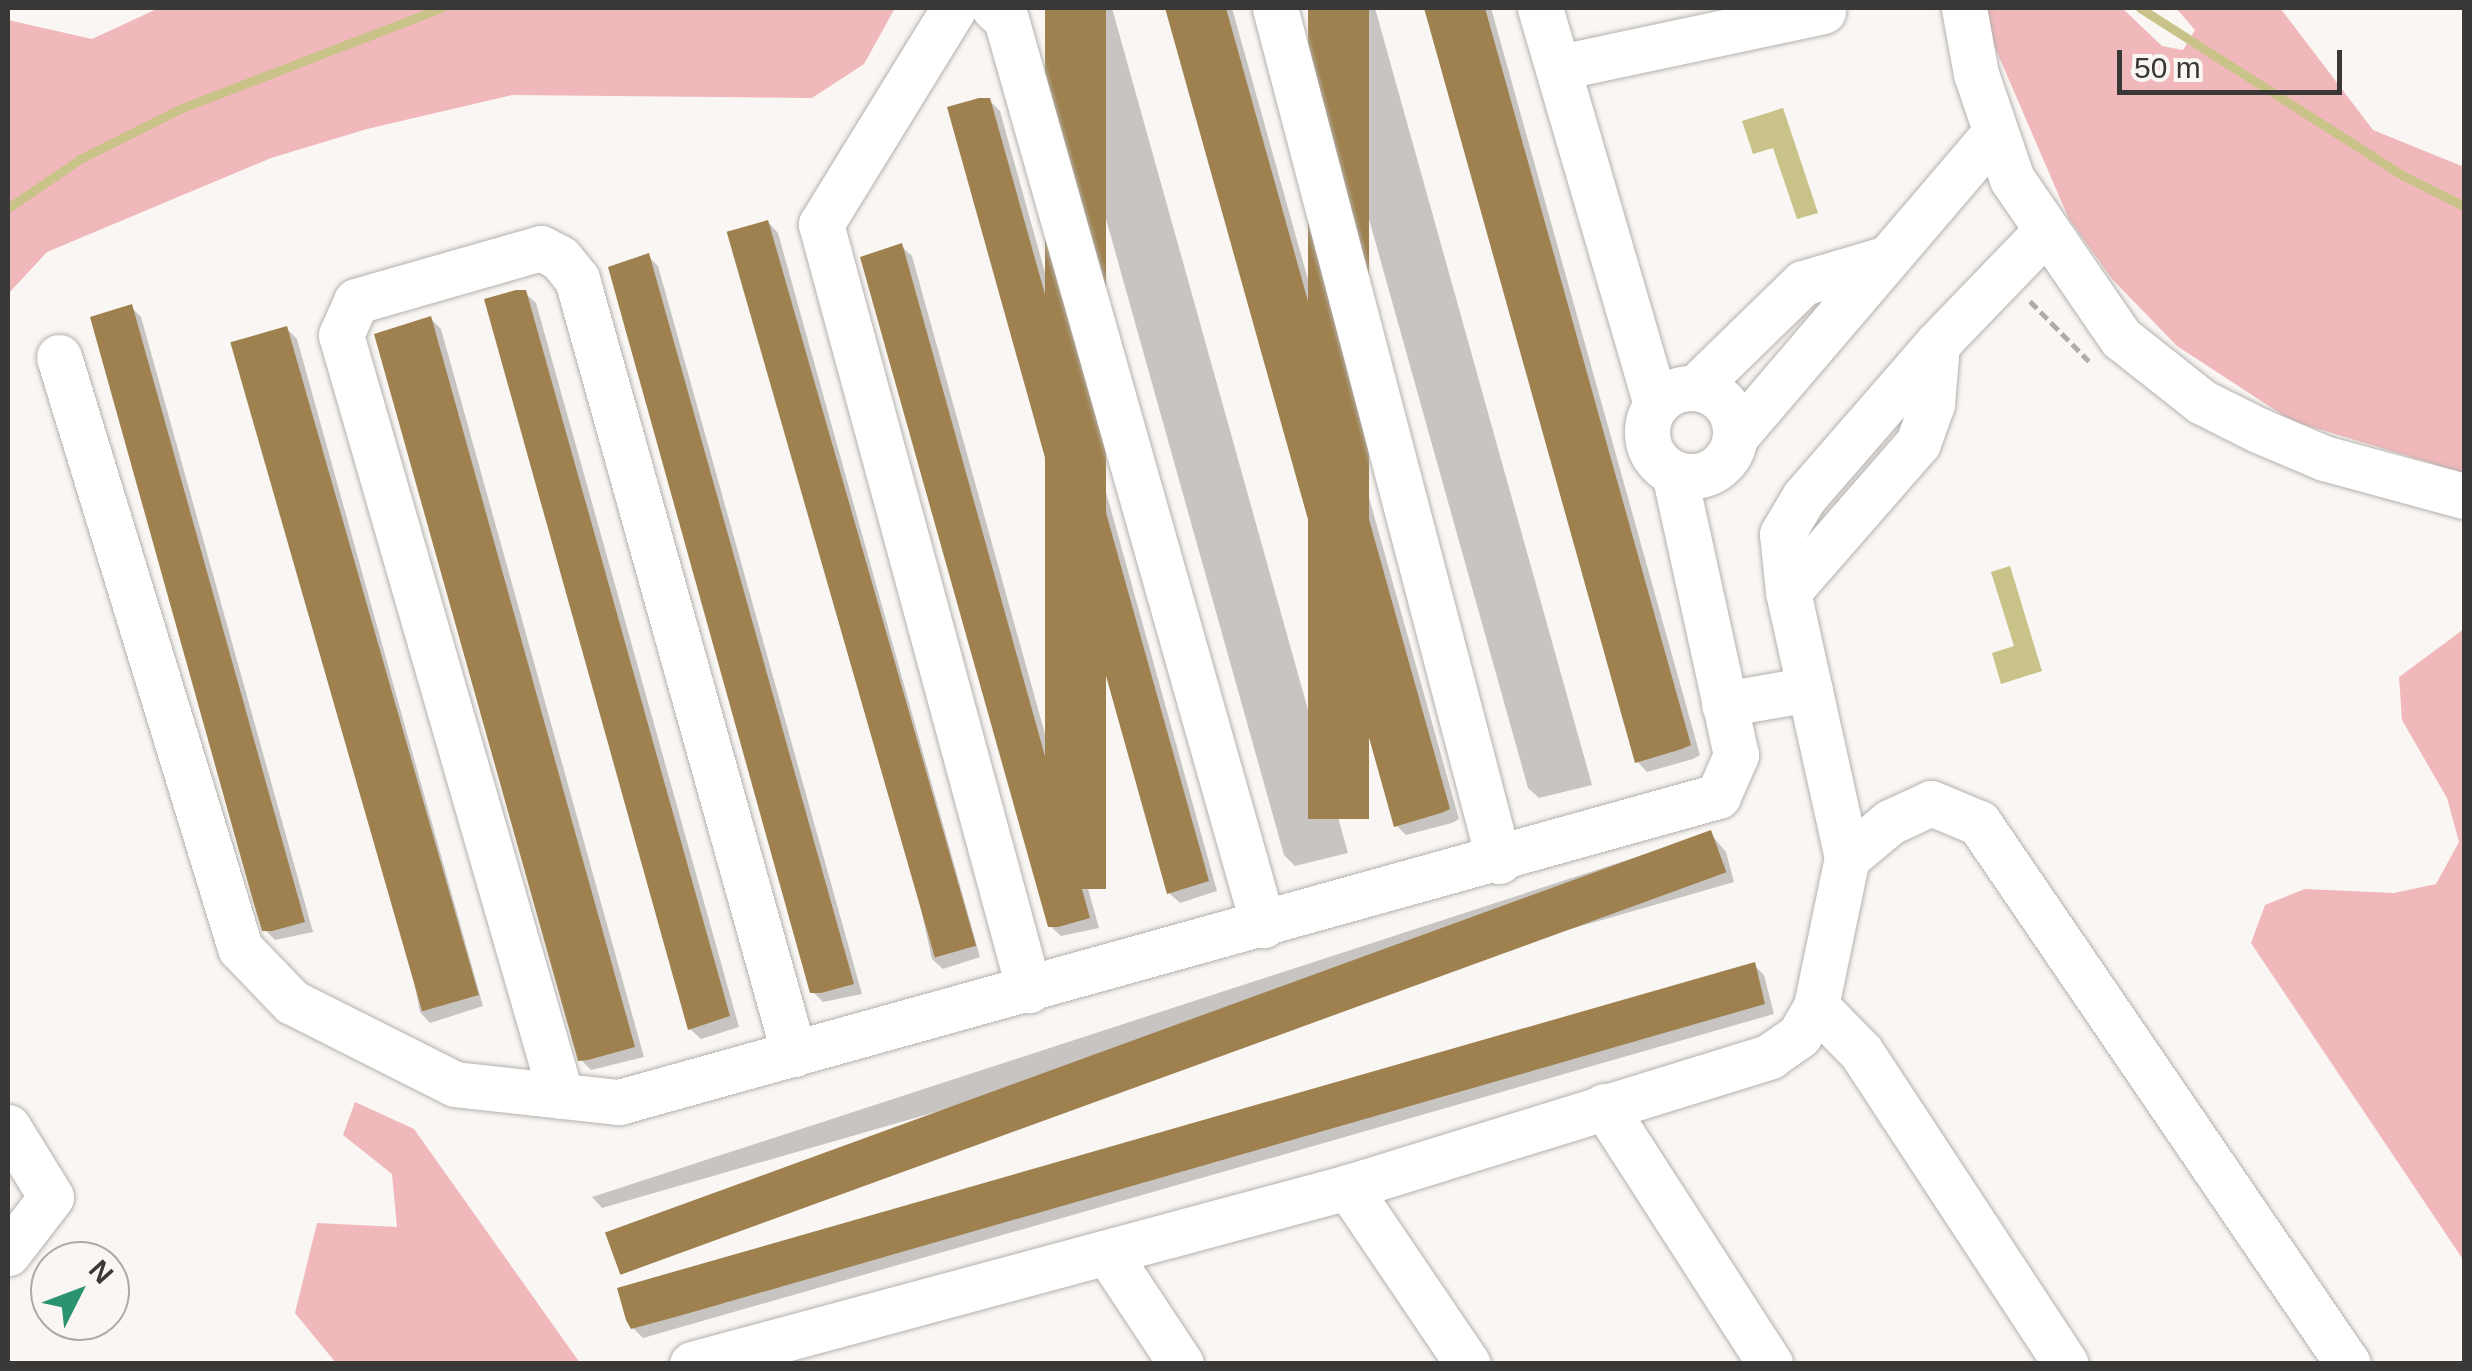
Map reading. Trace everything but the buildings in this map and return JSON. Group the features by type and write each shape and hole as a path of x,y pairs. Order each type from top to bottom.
{"street":[{"path":"954,8 820,224 1029,990"},
{"path":"994,8 1011,38 1263,925"},
{"path":"1276,8 1499,861"},
{"path":"1540,8 1676,396"},
{"path":"1964,8 1993,135 2044,234 2121,338 2202,402 2324,458 2464,496"},
{"path":"1560,68 1823,10"},
{"path":"1674,472 1712,471 1735,437 1882,260 1993,135"},
{"path":"720,1360 1348,1187 1770,1056 1799,1036 1816,1006 1847,858 1788,592 1782,534 1796,509 1937,344 2044,234"},
{"path":"562,1096 341,334 356,300 541,248 560,258 577,280 794,1054"},
{"path":"59,357 240,948 292,1002 455,1084 619,1102 1499,861 1718,796 1736,755 1674,472 1648,444 1676,396 1803,283 1882,260"},
{"path":"1676,396 1721,400 1735,437"},
{"path":"1724,704 1810,688"},
{"path":"1847,858 1890,822 1931,802 1979,823 2348,1364"},
{"path":"1816,1006 1861,1052 2066,1364"},
{"path":"1604,1106 1770,1364"},
{"path":"8,1127 51,1197 8,1253"},
{"path":"1348,1187 1468,1364"},
{"path":"1107,1252 1181,1364"}],"shaded area":[{"path":"159,8 895,8 864,64 812,98 512,95 367,129 271,158 47,252 8,294 8,20 92,39"},
{"path":"1978,8 2122,8 2162,46 2183,50 2195,30 2176,8 2280,8 2373,130 2464,167 2464,473 2292,421 2177,346 2112,279 2069,219"},
{"path":"1783,108 1818,213 1797,219 1773,148 1753,154 1742,121"},
{"path":"2010,566 2042,671 2001,684 1992,653 2014,646 1991,572"},
{"path":"2464,629 2464,1261 2251,943 2265,905 2305,889 2394,893 2436,884 2459,842 2447,798 2402,720 2399,677"},
{"path":"355,1102 414,1129 580,1363 336,1363 295,1313 317,1223 397,1227 392,1174 343,1135"}],"waterway":[{"path":"8,208 80,159 182,108 441,8"},
{"path":"2140,8 2402,175 2464,206"}]}
